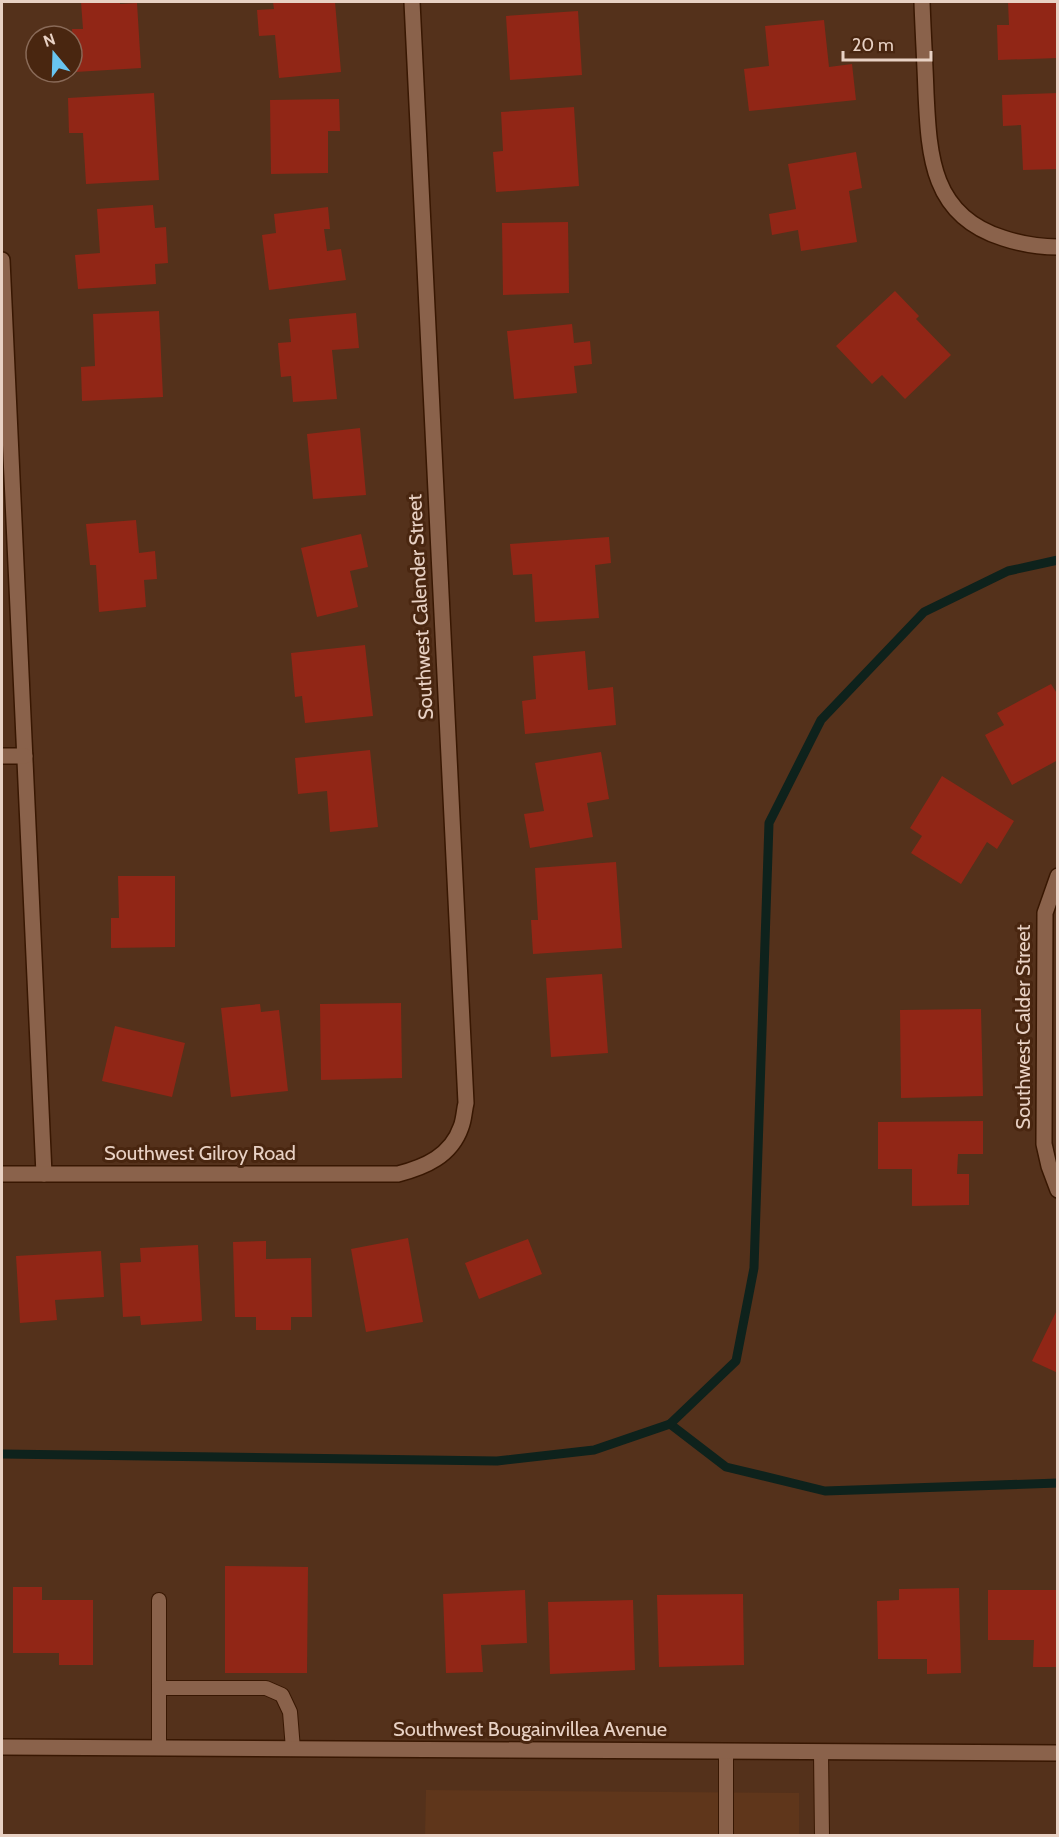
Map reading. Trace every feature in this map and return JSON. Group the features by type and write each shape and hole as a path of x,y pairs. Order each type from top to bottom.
{"street":[{"name":"Southwest Calender Street","path":"398,1174 420,1168 440,1156 453,1143 461,1127 466,1103 412,2"},
{"path":"922,2 930,148 936,175 944,195 972,225 992,235 1020,243 1055,247"},
{"path":"2,260 44,1174"},
{"path":"2,756 25,756"},
{"name":"Southwest Calder Street","path":"1058,876 1045,913 1044,1144 1058,1190"},
{"name":"Southwest Gilroy Road","path":"2,1174 398,1174"},
{"name":"Southwest Bougainvillea Avenue","path":"2,1747 1058,1754"}],"lane":[{"path":"159,1600 159,1748"},
{"path":"159,1688 266,1688 282,1695 290,1712 293,1749"},
{"path":"726,1751 726,1836"},
{"path":"821,1752 822,1836"}],"shaded area":[{"path":"426,1790 799,1793 799,1835 425,1836"}],"building":[{"path":"81,2 137,3 141,68 84,71"},
{"path":"273,2 335,2 341,72 279,78 275,35 259,36 257,10 274,9"},
{"path":"1008,2 1058,2 1058,58 998,60 997,25 1009,25"},
{"path":"578,11 582,75 510,80 506,16"},
{"path":"824,20 829,67 852,64 856,100 749,111 744,69 769,66 765,26"},
{"path":"154,93 159,180 86,184 83,133 69,133 68,98"},
{"path":"1058,93 1058,169 1023,170 1021,125 1003,126 1002,95"},
{"path":"339,99 340,131 328,131 328,173 271,174 270,100"},
{"path":"574,107 579,186 496,192 493,152 503,151 501,112"},
{"path":"856,152 862,188 849,191 857,242 801,251 798,230 772,235 769,214 796,209 788,164"},
{"path":"153,205 155,228 166,227 168,263 155,264 156,284 78,289 75,255 100,253 97,209"},
{"path":"328,207 330,229 324,229 327,251 341,249 346,280 269,290 262,235 276,233 274,214"},
{"path":"568,222 569,293 503,295 502,223"},
{"path":"895,291 919,316 916,319 951,355 905,399 882,375 872,384 836,346"},
{"path":"159,311 163,397 82,401 81,367 95,366 93,314"},
{"path":"356,313 359,348 332,350 337,399 293,402 291,376 281,377 278,343 291,342 289,319"},
{"path":"572,324 574,343 590,341 592,364 574,366 577,393 514,399 507,331"},
{"path":"360,428 366,495 313,499 307,434"},
{"path":"136,520 139,553 155,551 157,579 144,580 146,607 99,612 96,565 90,565 86,524"},
{"path":"361,534 368,567 350,571 358,607 317,617 301,548"},
{"path":"609,537 611,563 595,565 599,618 535,622 532,574 513,575 510,544"},
{"path":"365,645 373,716 305,723 302,696 295,697 291,653"},
{"path":"585,651 588,690 613,687 616,725 525,734 522,701 536,699 533,656"},
{"path":"1051,684 1058,695 1058,760 1012,785 985,735 1004,725 997,713"},
{"path":"370,750 378,827 330,832 327,791 298,794 295,758"},
{"path":"601,752 609,799 587,803 593,837 530,848 524,814 544,811 535,763"},
{"path":"942,776 1014,821 997,849 987,842 961,884 911,853 922,836 910,828"},
{"path":"616,862 622,948 533,954 531,920 538,920 535,868"},
{"path":"118,876 175,876 175,947 111,948 111,918 119,918"},
{"path":"602,974 608,1053 551,1057 546,978"},
{"path":"401,1003 402,1078 321,1080 320,1004"},
{"path":"260,1004 261,1012 279,1010 288,1091 231,1097 221,1008"},
{"path":"981,1009 983,1096 901,1098 900,1010"},
{"path":"115,1026 185,1043 172,1097 102,1081"},
{"path":"983,1121 983,1154 958,1154 957,1174 969,1174 969,1205 912,1206 912,1169 878,1169 878,1122"},
{"path":"408,1238 423,1322 366,1332 351,1249"},
{"path":"528,1239 542,1274 479,1299 465,1263"},
{"path":"266,1241 266,1259 311,1258 312,1317 291,1317 291,1330 256,1330 256,1317 235,1317 233,1242"},
{"path":"198,1245 202,1321 141,1325 140,1316 123,1317 120,1263 141,1262 140,1248"},
{"path":"101,1251 104,1297 55,1300 57,1320 20,1323 16,1256"},
{"path":"1058,1308 1058,1373 1032,1361"},
{"path":"225,1566 308,1567 307,1673 225,1673"},
{"path":"13,1587 42,1587 42,1600 93,1600 93,1665 59,1665 59,1653 13,1653"},
{"path":"959,1588 961,1673 927,1674 927,1659 878,1659 877,1601 899,1600 899,1589"},
{"path":"525,1590 527,1643 481,1645 483,1672 446,1673 443,1594"},
{"path":"988,1590 1058,1590 1058,1667 1033,1667 1034,1640 988,1640"},
{"path":"743,1594 744,1665 659,1667 657,1595"},
{"path":"633,1600 635,1670 550,1674 548,1602"}],"waterway":[{"path":"2,1454 497,1461 594,1450 670,1424 736,1361 754,1268 769,823 821,720 924,612 1008,571 1058,560"},
{"path":"670,1424 726,1467 825,1491 1058,1483"}]}
